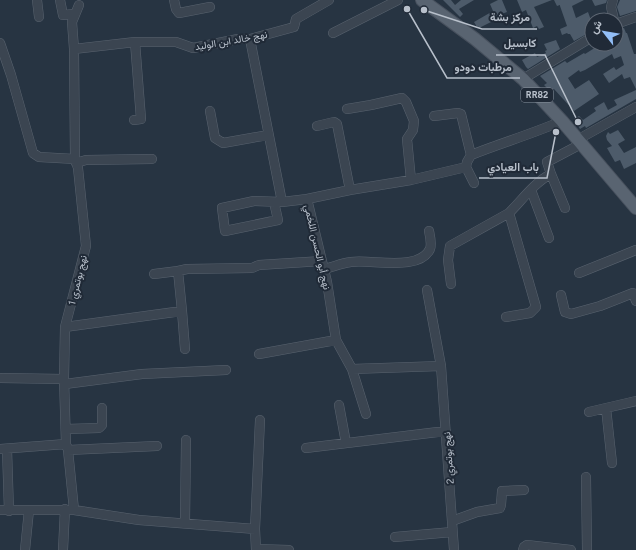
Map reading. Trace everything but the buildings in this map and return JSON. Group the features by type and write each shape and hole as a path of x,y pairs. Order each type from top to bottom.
{"main road":[{"name":"RR82","path":"423,1 475,39 523,79 562,121 636,208"}],"street":[{"path":"36,0 39,17"},
{"path":"60,0 63,15 75,14"},
{"path":"174,0 176,10 179,13 199,5 210,8"},
{"name":"نهج خالد ابن الوليد","path":"74,49 134,42 176,42 193,48 238,39 250,39 294,27 296,19 329,0"},
{"path":"333,33 398,0"},
{"path":"612,12 611,7 613,0"},
{"name":"نهج بوتمري 1","path":"63,550 70,510 66,429 65,327 86,246 76,161 74,49 72,22 79,5"},
{"path":"624,21 636,17"},
{"path":"250,39 268,135 278,202 278,220 225,231 222,208 254,201 278,202"},
{"path":"134,42 141,119 134,120"},
{"path":"523,79 584,42"},
{"path":"0,44 11,76 33,153 39,157 76,161 152,159"},
{"path":"347,109 402,98 406,102 414,121 413,130 407,139 411,180"},
{"path":"565,208 547,162 636,107"},
{"path":"210,111 215,138 223,143 268,135"},
{"path":"434,116 461,114 471,155"},
{"path":"474,183 466,167 471,155 529,133 547,128 562,121"},
{"path":"316,126 334,122 337,124 350,190"},
{"path":"306,199 411,180 466,167"},
{"path":"451,284 448,260 450,246 509,213 546,176 551,174"},
{"path":"531,190 549,238"},
{"name":"نهج أبو الحسن اللخمي","path":"278,202 306,199 327,282 336,340 352,369 366,414"},
{"path":"506,318 530,313 536,307 509,213"},
{"path":"154,274 187,269 252,268 259,264 323,265 351,262 407,263 422,258 430,250 431,245 429,231"},
{"path":"579,273 636,250"},
{"path":"599,271 636,255"},
{"path":"178,271 185,349"},
{"name":"نهج بوتمري 2","path":"427,290 441,366 454,550"},
{"path":"561,295 565,312 570,314 600,306 633,293 636,302"},
{"path":"65,327 182,311"},
{"path":"259,354 336,340"},
{"path":"352,369 441,366"},
{"path":"0,378 65,382 142,374 226,370"},
{"path":"589,412 636,401"},
{"path":"339,405 346,443"},
{"path":"66,429 98,428 102,425 102,408"},
{"path":"606,408 612,462"},
{"path":"260,420 255,529 256,550 289,550"},
{"path":"306,448 446,431"},
{"path":"185,523 186,440"},
{"path":"157,446 4,449 5,510 70,510 139,520 255,529"},
{"path":"586,477 587,550"},
{"path":"452,521 477,512 500,508 502,491 524,490"},
{"path":"25,550 29,510"},
{"path":"395,537 452,532"},
{"path":"523,550 527,545 571,550"}],"place":[{"name":"مرطبات دودو","path":"407,9"},
{"name":"مركز بشة","path":"424,10"},
{"name":"كابسيل","path":"578,122"},
{"name":"باب العيادي","path":"556,132"}]}
